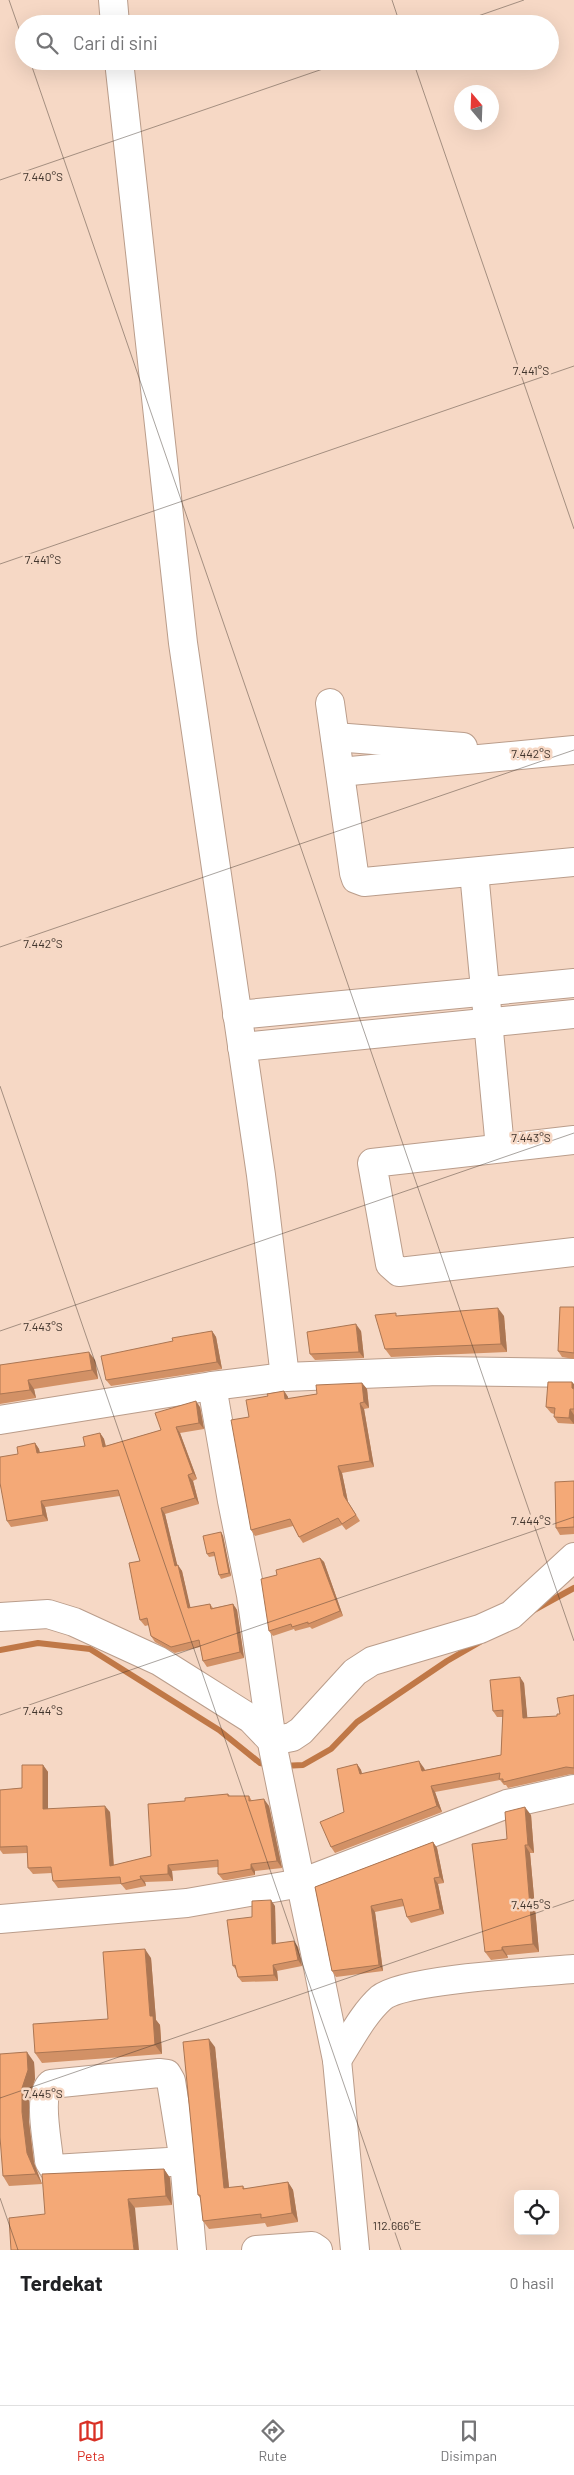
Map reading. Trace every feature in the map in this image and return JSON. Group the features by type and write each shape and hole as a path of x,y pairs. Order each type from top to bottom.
{"street":[{"path":"113,0 114,15"},
{"path":"121,70 183,643 261,1175 285,1377"},
{"path":"330,703 356,879 364,882 574,862"},
{"path":"335,737 537,753"},
{"path":"340,772 574,750"},
{"path":"474,872 500,1148"},
{"path":"237,1015 574,983"},
{"path":"242,1047 574,1014"},
{"path":"574,1140 372,1163 390,1264 399,1272 574,1252"},
{"path":"0,1420 212,1386 285,1377 438,1371 574,1373"},
{"path":"212,1386 251,1595 273,1745 337,2060 354,2250"},
{"path":"273,1745 301,1731 355,1672 372,1661 480,1629 511,1615 574,1557"},
{"path":"0,1617 48,1614 74,1622 159,1660 251,1719 273,1745"},
{"path":"0,1919 187,1903 301,1883 507,1804 574,1789"},
{"path":"337,2060 370,2010 382,1997 395,1990 431,1983 574,1969"},
{"path":"184,2161 54,2169 49,2161 43,2101 46,2088 51,2084 159,2073 167,2074 171,2081 184,2161 192,2250"},
{"path":"256,2250 312,2246 318,2250"}],"building":[{"path":"560,1307 574,1307 574,1353 558,1351"},
{"path":"498,1308 501,1344 385,1349 375,1315 396,1313 396,1316"},
{"path":"356,1324 359,1352 310,1354 307,1332"},
{"path":"212,1331 217,1362 106,1380 101,1356 173,1341 172,1338"},
{"path":"89,1352 92,1370 28,1380 30,1390 0,1394 0,1365"},
{"path":"548,1382 572,1382 574,1409 570,1409 569,1418 554,1417 555,1408 546,1407"},
{"path":"362,1383 364,1402 360,1403 370,1461 338,1466 344,1496 356,1515 342,1524 338,1518 299,1537 290,1519 251,1530 231,1420 249,1417 246,1400 284,1391 285,1399 317,1394 316,1385"},
{"path":"196,1401 199,1423 176,1427 193,1473 188,1475 195,1498 161,1508 175,1566 178,1565 188,1608 210,1604 211,1609 233,1604 240,1652 203,1661 199,1640 171,1647 151,1636 147,1618 140,1620 129,1563 140,1561 118,1490 41,1501 43,1515 7,1521 0,1483 0,1457 18,1454 17,1447 35,1443 37,1453 85,1446 83,1437 100,1433 103,1447 161,1430 155,1413"},
{"path":"574,1481 574,1527 556,1528 555,1482"},
{"path":"221,1532 229,1573 219,1575 214,1552 207,1554 203,1536"},
{"path":"320,1558 340,1611 308,1624 308,1622 292,1627 291,1624 269,1631 261,1579 277,1575 276,1570"},
{"path":"520,1677 523,1718 557,1716 557,1714 560,1714 557,1698 574,1695 574,1768 566,1767 503,1782 503,1779 499,1779 500,1773 431,1786 437,1806 331,1847 320,1822 344,1812 337,1769 357,1764 360,1774 419,1761 422,1771 501,1755 503,1710 493,1711 490,1680"},
{"path":"22,1765 43,1765 43,1809 105,1806 110,1866 151,1856 148,1804 185,1801 185,1798 228,1794 228,1796 249,1796 249,1801 264,1799 277,1861 251,1864 251,1869 222,1874 218,1874 218,1860 168,1865 168,1874 140,1876 141,1879 121,1884 120,1877 53,1881 51,1867 28,1868 27,1846 0,1847 0,1790 22,1788"},
{"path":"525,1807 528,1845 525,1845 533,1944 502,1947 502,1950 485,1952 472,1844 507,1839 505,1812"},
{"path":"433,1842 440,1877 434,1878 440,1909 407,1917 402,1899 371,1906 379,1965 332,1971 315,1887"},
{"path":"271,1900 272,1944 294,1941 298,1960 273,1965 274,1975 238,1977 235,1965 233,1966 227,1920 252,1917 252,1901"},
{"path":"145,1949 150,2016 153,2016 155,2045 35,2053 33,2024 108,2019 103,1952"},
{"path":"209,2039 224,2188 243,2186 243,2189 288,2182 292,2213 261,2218 261,2214 203,2221 200,2195 198,2195 183,2042"},
{"path":"27,2052 28,2070 22,2088 22,2112 27,2153 36,2174 3,2176 0,2137 0,2054"},
{"path":"164,2169 166,2196 128,2199 134,2250 11,2250 9,2218 45,2214 42,2174"}],"waterway":[{"path":"534,1610 574,1588"},
{"path":"282,1766 303,1765 331,1749 357,1722 447,1661 480,1642"},
{"path":"0,1650 38,1643 90,1649 219,1730 260,1763 270,1765"}]}
